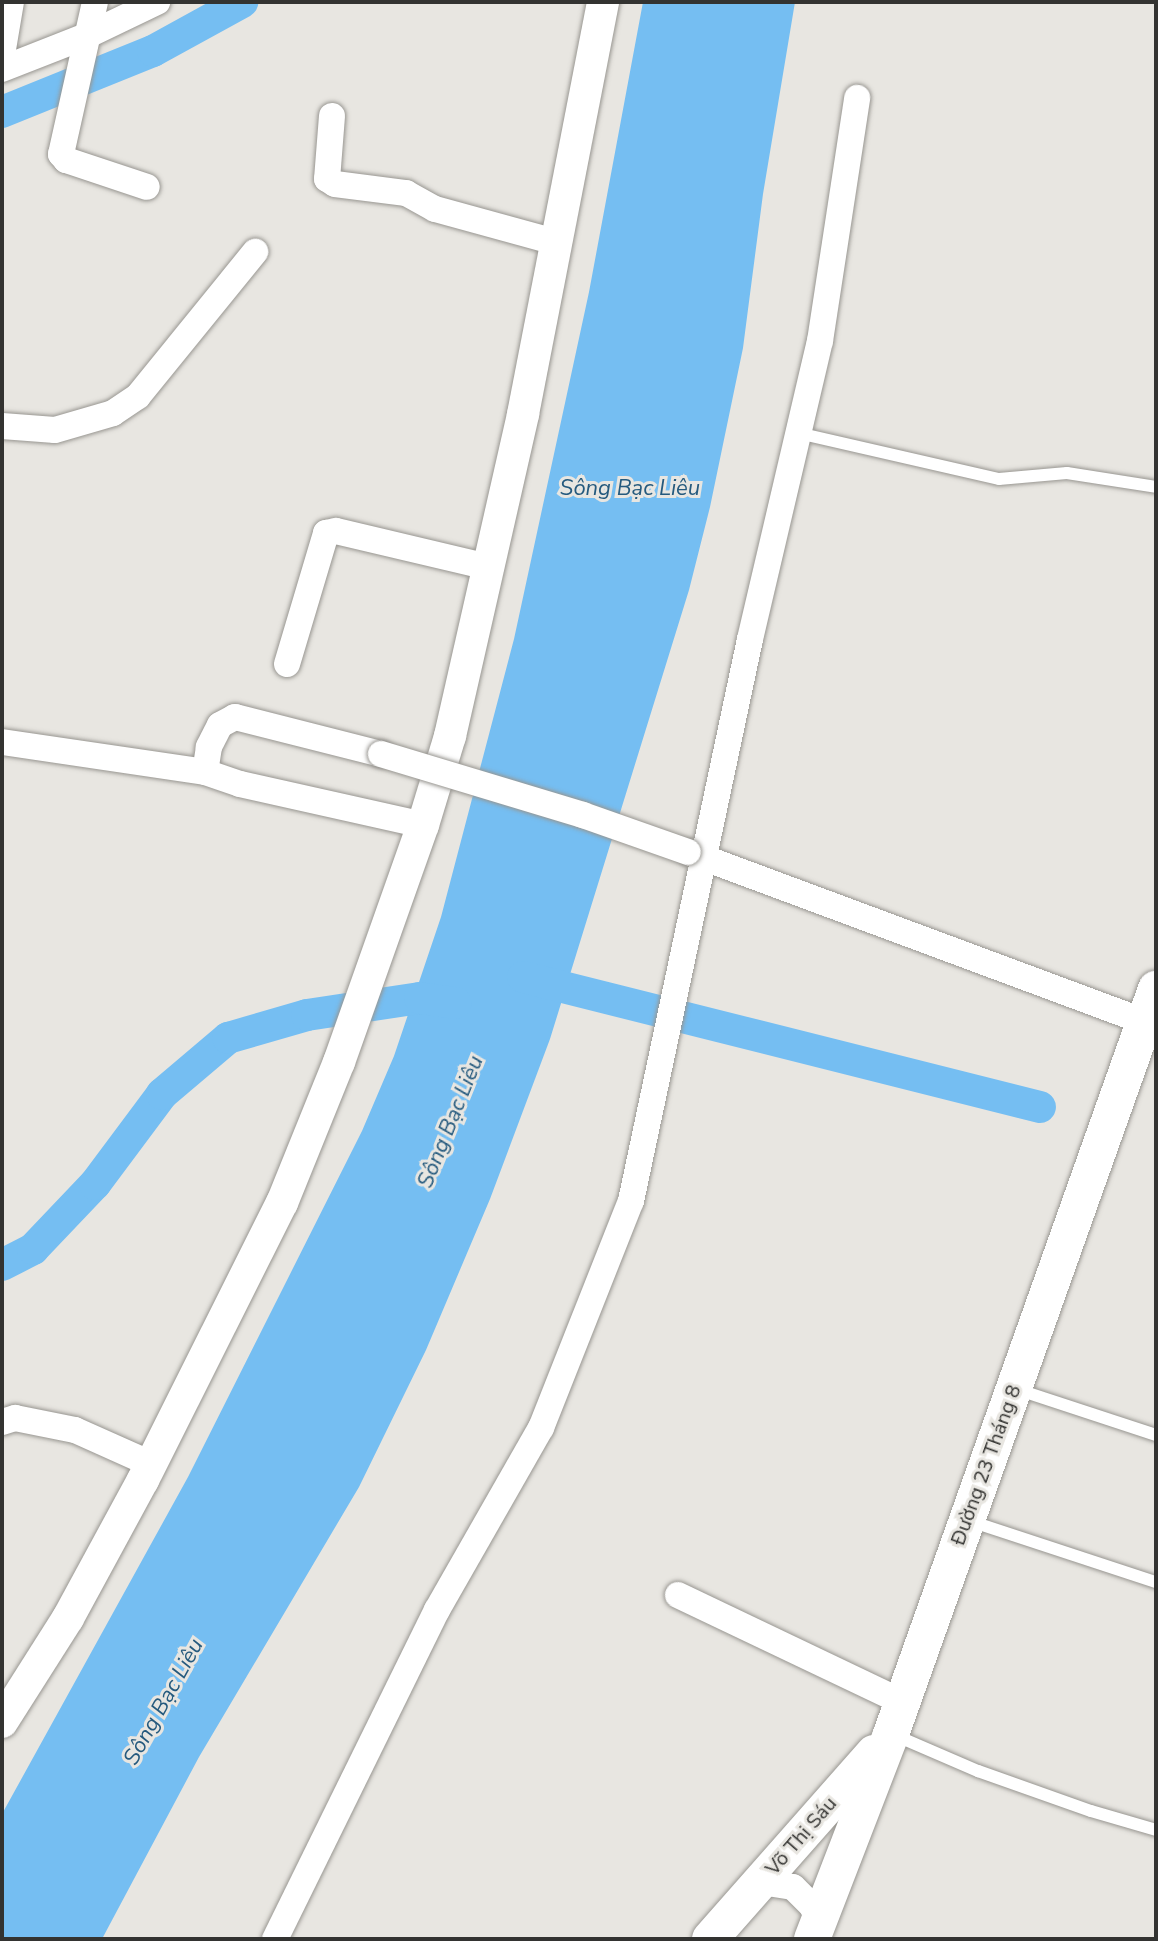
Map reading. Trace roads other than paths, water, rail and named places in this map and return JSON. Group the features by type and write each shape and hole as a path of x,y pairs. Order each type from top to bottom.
{"main road":[{"name":"Đường 23 Tháng 8","path":"816,1931 897,1718 1013,1388 1152,1012"},
{"name":"Võ Thị Sáu","path":"710,1939 897,1718"}],"street":[{"path":"2,55 11,2"},
{"path":"95,2 61,154 66,160 147,187"},
{"path":"2,69 86,36 157,2"},
{"path":"2,1722 68,1618 151,1464 282,1203 349,1034 423,825 450,736 523,414 603,2"},
{"path":"275,1939 437,1610 541,1428 637,1181 696,855 820,341 857,98"},
{"path":"332,116 327,179 335,184 406,193 435,209 556,242"},
{"path":"2,426 55,430 113,413 138,396 255,252"},
{"path":"287,664 326,533 336,531 488,567"},
{"path":"205,772 209,747 220,725 235,717 381,754 583,815 1152,1012"},
{"path":"2,742 205,772 240,784 423,825"},
{"path":"2,1422 15,1418 75,1430 151,1464"},
{"path":"678,1595 897,1718"},
{"path":"761,1882 793,1887 812,1906 816,1931"}],"lane":[{"path":"798,433 999,479 1067,473 1156,487"},
{"path":"1013,1388 1156,1435"},
{"path":"967,1520 1156,1582"},
{"path":"897,1718 978,1771 1156,1830"}],"water":[{"name":"Sông Bạc Liêu","path":"643,2 795,2 763,194 743,348 710,507 689,590 550,1039 490,1199 426,1350 359,1487 199,1757 102,1939 2,1939 2,1814 188,1477 362,1131 394,1056 441,917 514,639 589,292"}],"waterway":[{"path":"2,112 153,51 242,2"},
{"path":"523,977 1040,1107"},
{"path":"2,1265 33,1249 95,1184 162,1094 228,1038 307,1015 420,998 456,1003"}]}
